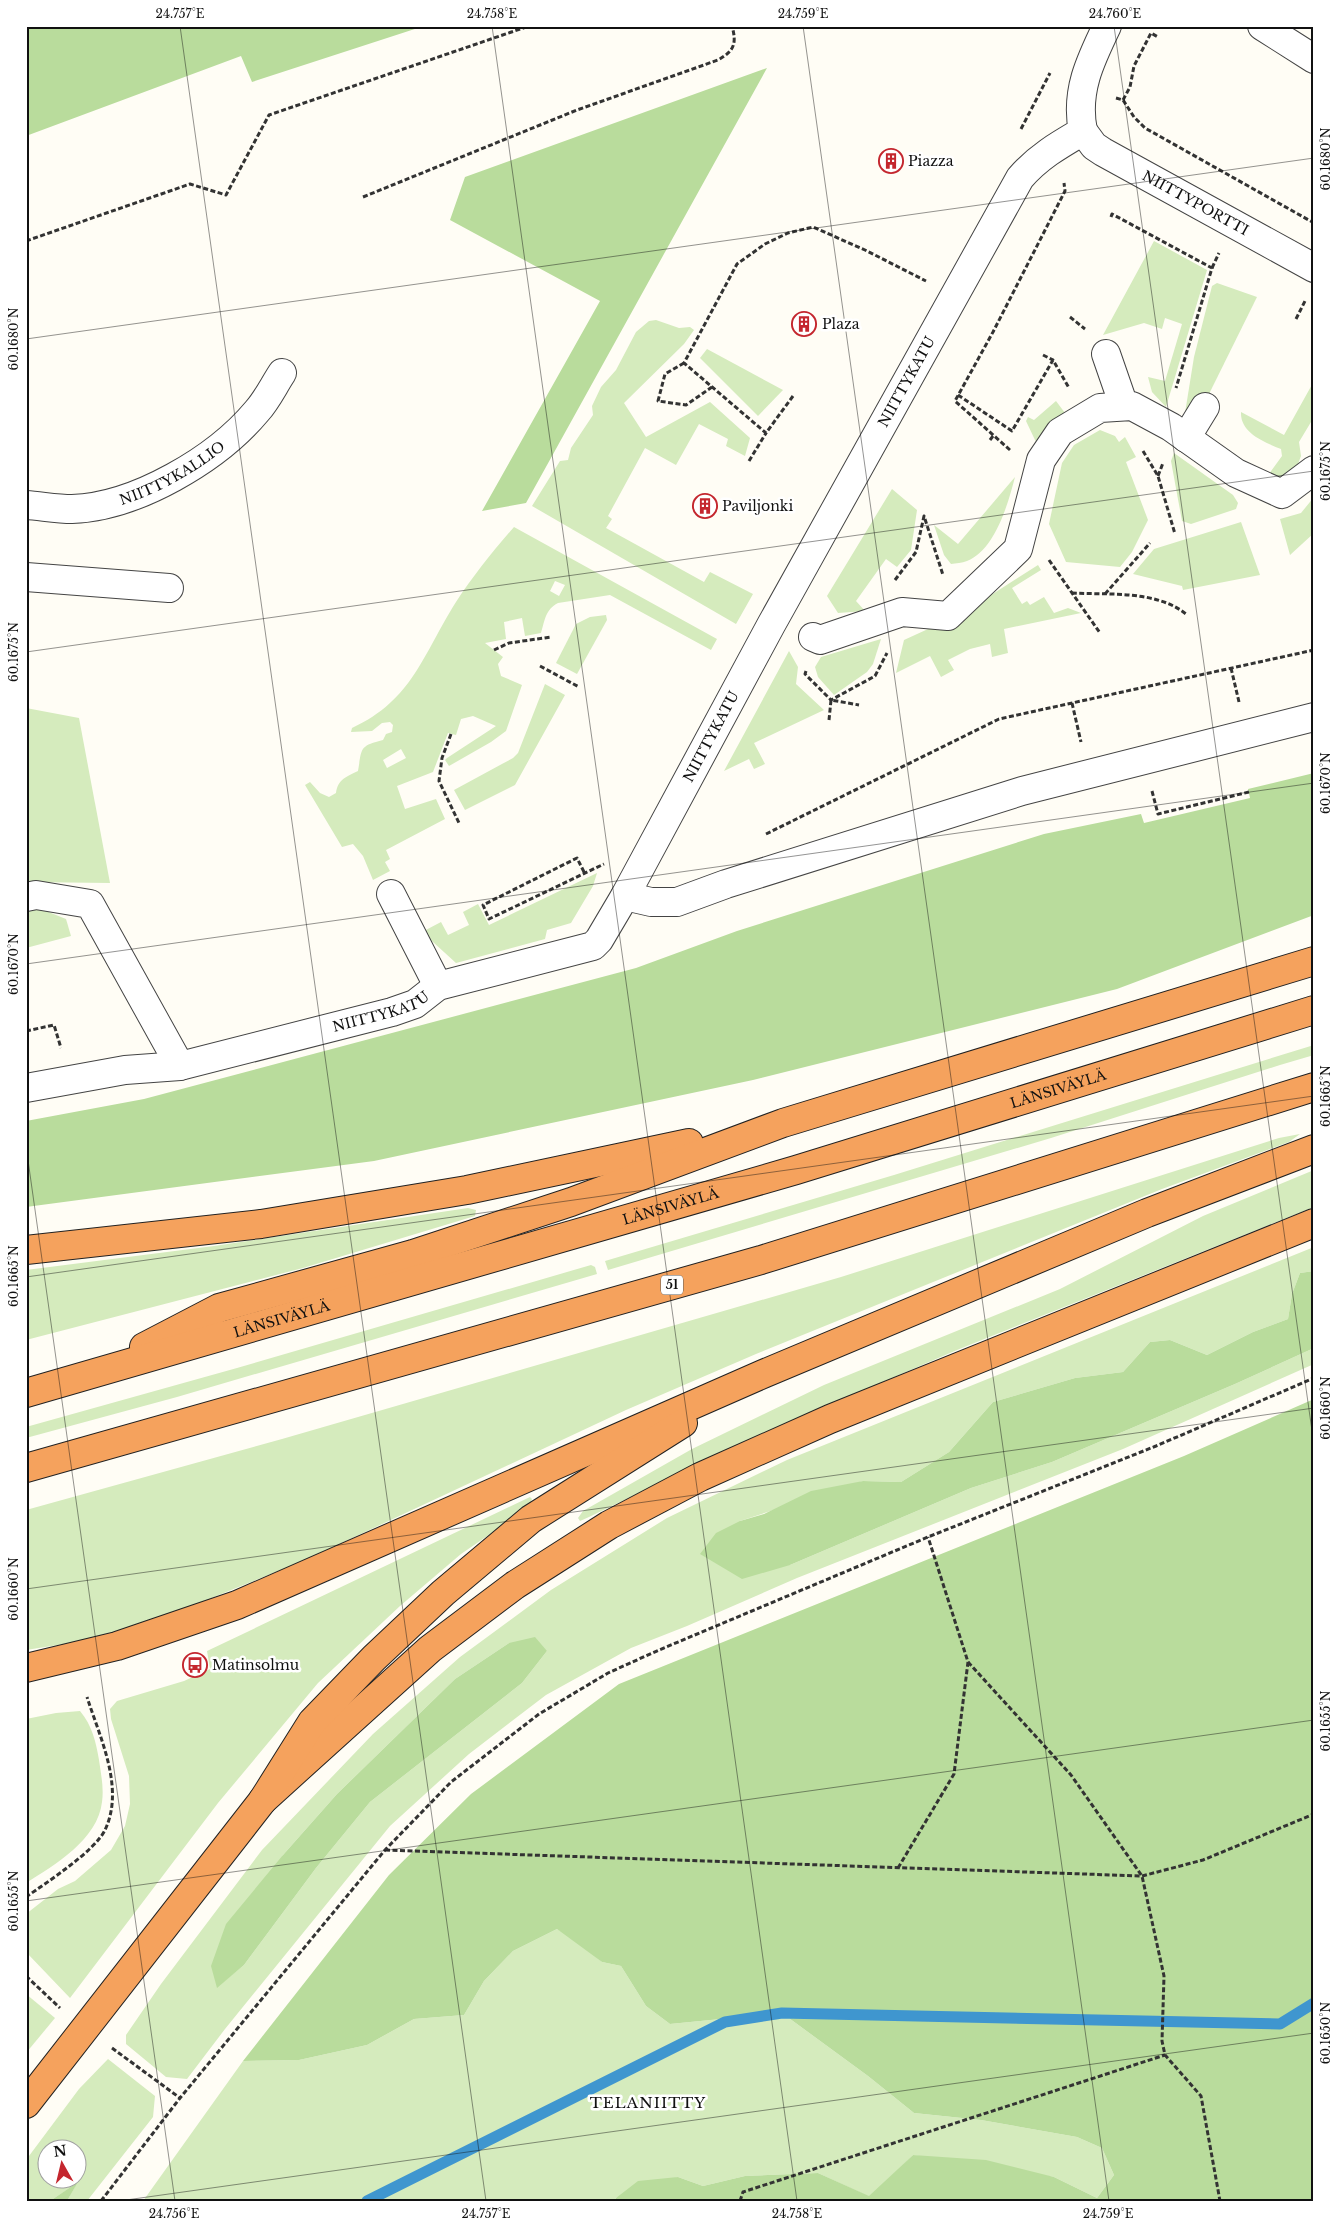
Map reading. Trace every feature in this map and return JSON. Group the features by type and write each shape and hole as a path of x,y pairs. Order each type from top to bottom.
{"highway":[{"path":"84,1376 219,1308 412,1254 552,1208 784,1123 1314,961"},
{"name":"LÄNSIVÄYLÄ","path":"26,1393 796,1170 1314,1010"},
{"name":"51","path":"26,1468 761,1260 1314,1087"},
{"path":"26,1250 261,1224 467,1190 784,1123"},
{"path":"26,1668 117,1646 236,1605 763,1374 1147,1213 1314,1149"},
{"path":"263,1800 430,1649 515,1585 609,1525 700,1477 830,1418 1314,1223"},
{"path":"26,2104 263,1800 312,1722 374,1658 443,1593 531,1519 763,1374"}],"street":[{"path":"1083,132 1080,111 1081,91 1091,58 1107,26"},
{"path":"1262,26 1313,58"},
{"name":"NIITTYPORTTI","path":"1083,132 1103,152 1314,268"},
{"name":"NIITTYKATU","path":"26,1088 125,1070 180,1066 392,1012 415,1004 438,986 593,946 599,940 630,887 771,625 1020,178 1031,165 1050,150 1083,132"},
{"path":"1106,354 1121,407"},
{"name":"NIITTYKALLIO","path":"26,505 73,509 91,506 128,499 175,478 218,447 257,411 282,373"},
{"path":"814,637 820,640 902,612 948,616 1018,549 1042,460 1060,432 1100,408 1132,406 1176,431 1236,473 1282,494 1314,470"},
{"path":"1176,431 1206,407"},
{"path":"26,577 169,588"},
{"path":"630,887 651,902 677,902 769,870 1022,791 1314,717"},
{"path":"391,894 438,986"},
{"path":"26,897 36,895 90,904 180,1066"}],"path":[{"path":"26,241 190,184 226,195 269,115 529,26"},
{"path":"363,197 577,110 718,60 731,53 735,46 732,26"},
{"path":"1123,100 1130,87 1134,66 1151,33 1158,37"},
{"path":"1081,91 1123,100 1134,117 1145,128 1314,223"},
{"path":"1016,455 955,401 993,332 1065,191 1063,182"},
{"path":"1111,217 1112,214 1212,268"},
{"path":"712,387 686,405 658,400 665,374 684,363 737,264 765,244 796,231 813,227 865,250 954,298"},
{"path":"1176,431 1212,268 1221,248"},
{"path":"1296,319 1308,296"},
{"path":"1044,355 1053,360 1087,416"},
{"path":"958,395 1012,431 1053,360"},
{"path":"684,363 766,433"},
{"path":"749,461 766,433 793,396"},
{"path":"1121,407 1158,476 1175,534"},
{"path":"990,440 993,436"},
{"path":"871,623 873,607 916,552 924,516 954,610"},
{"path":"1025,526 1100,633"},
{"path":"1105,594 1150,543"},
{"path":"1072,593 1139,596 1177,607 1186,614"},
{"path":"494,650 509,643 551,637"},
{"path":"814,637 805,674 831,700 859,705"},
{"path":"769,870 759,838 999,719 1314,650"},
{"path":"831,700 875,676 883,663"},
{"path":"540,666 579,687"},
{"path":"828,720 831,700"},
{"path":"1072,704 1088,774"},
{"path":"451,734 442,758 439,780 459,823"},
{"path":"1158,814 1249,792"},
{"path":"584,872 577,858 482,905 490,919 603,863 630,887"},
{"path":"26,1031 54,1025 61,1050"},
{"path":"101,2201 180,2098 385,1850 451,1782 539,1714 608,1673 928,1537 1156,1446 1314,1378"},
{"path":"928,1537 968,1662 1070,1775 1142,1876 1164,1976 1162,2041 1165,2055 1201,2096 1220,2201"},
{"path":"898,1868 954,1774 968,1662"},
{"path":"26,1898 84,1854 105,1832 113,1802 110,1770 87,1697"},
{"path":"385,1850 1142,1876 1203,1860 1314,1814"},
{"path":"26,1976 61,2009"},
{"path":"110,2046 180,2098"},
{"path":"740,2201 744,2192 1165,2055"}],"green space":[{"path":"26,26 64,26 67,29 89,26 424,26 252,82 241,56 26,136"},
{"path":"767,68 526,503 482,511 600,301 450,220 465,177"},
{"path":"1154,241 1207,270 1166,407 1152,392 1148,377 1165,381 1182,324 1165,318 1162,329 1144,323 1103,335"},
{"path":"1217,283 1257,297 1203,405 1186,422 1185,413 1194,357 1212,286"},
{"path":"656,320 679,328 690,327 694,330 684,344 624,403 646,437 710,402 750,438 745,456 726,446 728,439 699,424 676,465 645,448 608,516 612,519 606,528 704,582 710,572 753,594 736,624 532,506 560,461 568,460 571,448 593,415 592,406 601,387 616,370 636,332 649,321"},
{"path":"707,349 783,390 758,416 700,358"},
{"path":"1314,381 1314,417 1299,442 1301,456 1298,464 1279,487 1269,474 1282,456 1281,449 1254,436 1244,426 1241,412 1284,435"},
{"path":"1056,401 1068,417 1041,447 1035,440 1026,421 1028,417 1034,420"},
{"path":"1100,430 1115,436 1119,442 1125,437 1136,457 1126,462 1148,520 1132,552 1120,567 1066,562 1049,524 1062,463 1074,445"},
{"path":"1174,453 1233,495 1238,503 1236,509 1191,524 1182,521 1171,461"},
{"path":"1015,477 1004,513 993,537 977,555 967,561 951,564 944,555 934,525 958,544"},
{"path":"892,489 917,510 911,550 897,567 886,559 856,601 865,611 838,613 827,596"},
{"path":"1314,497 1314,533 1290,555 1280,519 1301,513"},
{"path":"1241,522 1260,575 1183,590 1182,586 1133,574 1154,549"},
{"path":"514,527 717,639 711,650 610,595 558,603 548,612 541,633 525,636 522,618 504,622 506,639 485,643 503,657 498,664 501,676 522,685 506,731 491,742 449,766 445,760 447,758 496,726 473,716 461,719 456,735 448,733 433,772 397,786 405,809 436,799 445,819 386,850 390,859 385,862 390,871 373,880 363,856 353,844 342,847 305,785 310,782 320,793 329,797 336,793 341,781 358,771 363,749 370,744 383,740 386,734 392,732 393,725 390,722 382,723 372,731 351,732 352,728 373,717 403,690 425,657 456,602 483,564","holes":["555,581 565,585 559,596 550,591","401,749 406,758 387,768 383,760"]},
{"path":"1038,565 1041,570 1012,588 1022,604 1027,601 1030,605 1044,597 1054,613 1068,608 1081,613 1004,629 1008,653 992,657 990,644 970,649 948,660 954,670 941,677 930,656 896,673 904,640 963,613"},
{"path":"606,615 607,620 577,674 556,663 576,624 590,617"},
{"path":"881,639 873,664 867,672 834,695 818,677 815,667 821,657"},
{"path":"789,651 798,667 796,684 824,710 754,743 765,764 754,769 749,759 724,771"},
{"path":"545,684 565,695 515,785 465,810 454,790 513,758 518,753"},
{"path":"26,708 79,718 110,883 26,882"},
{"path":"1314,773 1314,915 1117,989 753,1080 374,1161 26,1207 26,1121 144,1099 636,968 737,931 1044,834 1141,814 1144,823 1250,798 1248,789"},
{"path":"597,873 593,886 571,923 547,930 545,939 456,963 422,932 441,922 448,935 469,925 463,912 478,904 489,925"},
{"path":"26,908 46,911 66,919 71,936 26,948"},
{"path":"1314,1045 1314,1055 1051,1138 608,1270 605,1261 894,1175"},
{"path":"1300,1134 1289,1142 1162,1189 756,1354 626,1410 303,1561 157,1620 71,1643 26,1650 26,1510 282,1439 841,1277 1279,1138"},
{"path":"1314,1170 1314,1207 957,1350 753,1438 580,1521 578,1518 583,1511 692,1449 824,1385 1060,1289 1203,1216"},
{"path":"468,1208 476,1210 475,1216 303,1268 26,1340 26,1270 214,1246"},
{"path":"1314,1247 1314,1271 1300,1273 1292,1294 1288,1319 1253,1332 1207,1355 1170,1340 1150,1342 1123,1372 1075,1378 993,1402 949,1452 901,1482 863,1481 740,1521 790,1565 971,1488 1052,1462 1314,1348 1314,1364 1123,1449 797,1578 631,1648 546,1695 469,1754 390,1826 225,2029 187,2079 166,2077 126,2044 126,2035 161,1984 262,1850 373,1734 460,1657 551,1590 667,1518 787,1460","holes":["509,1643 547,1651 522,1683 370,1802 316,1868 244,1965 217,1987 283,1855 337,1794 455,1679"]},
{"path":"591,1265 595,1267 597,1274 177,1397 26,1438 26,1427"},
{"path":"1314,1271 1314,1348 1052,1462 971,1488 790,1565 742,1579 700,1554 716,1533 740,1521 764,1514 811,1491 863,1481 901,1482 949,1452 993,1402 1075,1378 1123,1372 1150,1342 1170,1340 1207,1355 1253,1332 1288,1319 1292,1294 1300,1273"},
{"path":"1314,1399 1314,2201 616,2201 616,2198 638,2181 678,2177 703,2186 745,2176 818,2173 869,2196 913,2155 986,2160 1054,2177 1097,2198 1114,2175 1102,2148 1077,2137 981,2120 914,2113 868,2076 782,2013 670,2024 646,2006 621,1966 602,1962 557,1929 513,1951 484,1981 464,2015 414,2019 367,2045 299,2060 243,2061 389,1875 471,1794 619,1684 1184,1456"},
{"path":"530,1497 532,1499 528,1508 461,1554 400,1606 318,1683 218,1803 70,1998 26,1952 26,1914 58,1889 75,1881 111,1850 125,1826 130,1804 129,1776 111,1719 110,1709 117,1701 184,1681 210,1669 207,1651"},
{"path":"535,1637 547,1651 522,1683 370,1802 316,1868 244,1965 217,1988 211,1966 226,1924 337,1794 455,1679 509,1643"},
{"path":"80,1711 90,1728 98,1753 103,1792 99,1815 93,1828 73,1850 50,1868 26,1883 26,1719 56,1713"},
{"path":"557,1929 575,1939 602,1962 621,1966 646,2006 670,2024 782,2013 868,2076 914,2113 981,2120 1077,2137 1102,2148 1114,2175 1097,2198 1054,2177 913,2155 870,2197 818,2173 745,2176 703,2186 678,2177 616,2198 616,2201 143,2201 243,2061 299,2060 367,2045 414,2019 464,2015 484,1981 513,1951"},
{"path":"26,1994 55,2018 26,2053"},
{"path":"108,2059 155,2096 153,2117 87,2201 67,2201 73,2190 88,2190 88,2140 41,2140 79,2089"},
{"path":"38,2144 38,2190 66,2190 50,2201 26,2201 26,2160"},
{"path":"66,2190 73,2190 67,2201 50,2201"}],"waterway":[{"path":"367,2201 725,2022 782,2013 1280,2024 1314,2003"}],"place":[{"name":"Piazza","path":"891,161"},
{"name":"Plaza","path":"804,324"},
{"name":"Paviljonki","path":"705,506"},
{"name":"Matinsolmu","path":"195,1665"}],"district":[{"name":"TELANIITTY","path":"648,2103"}]}
